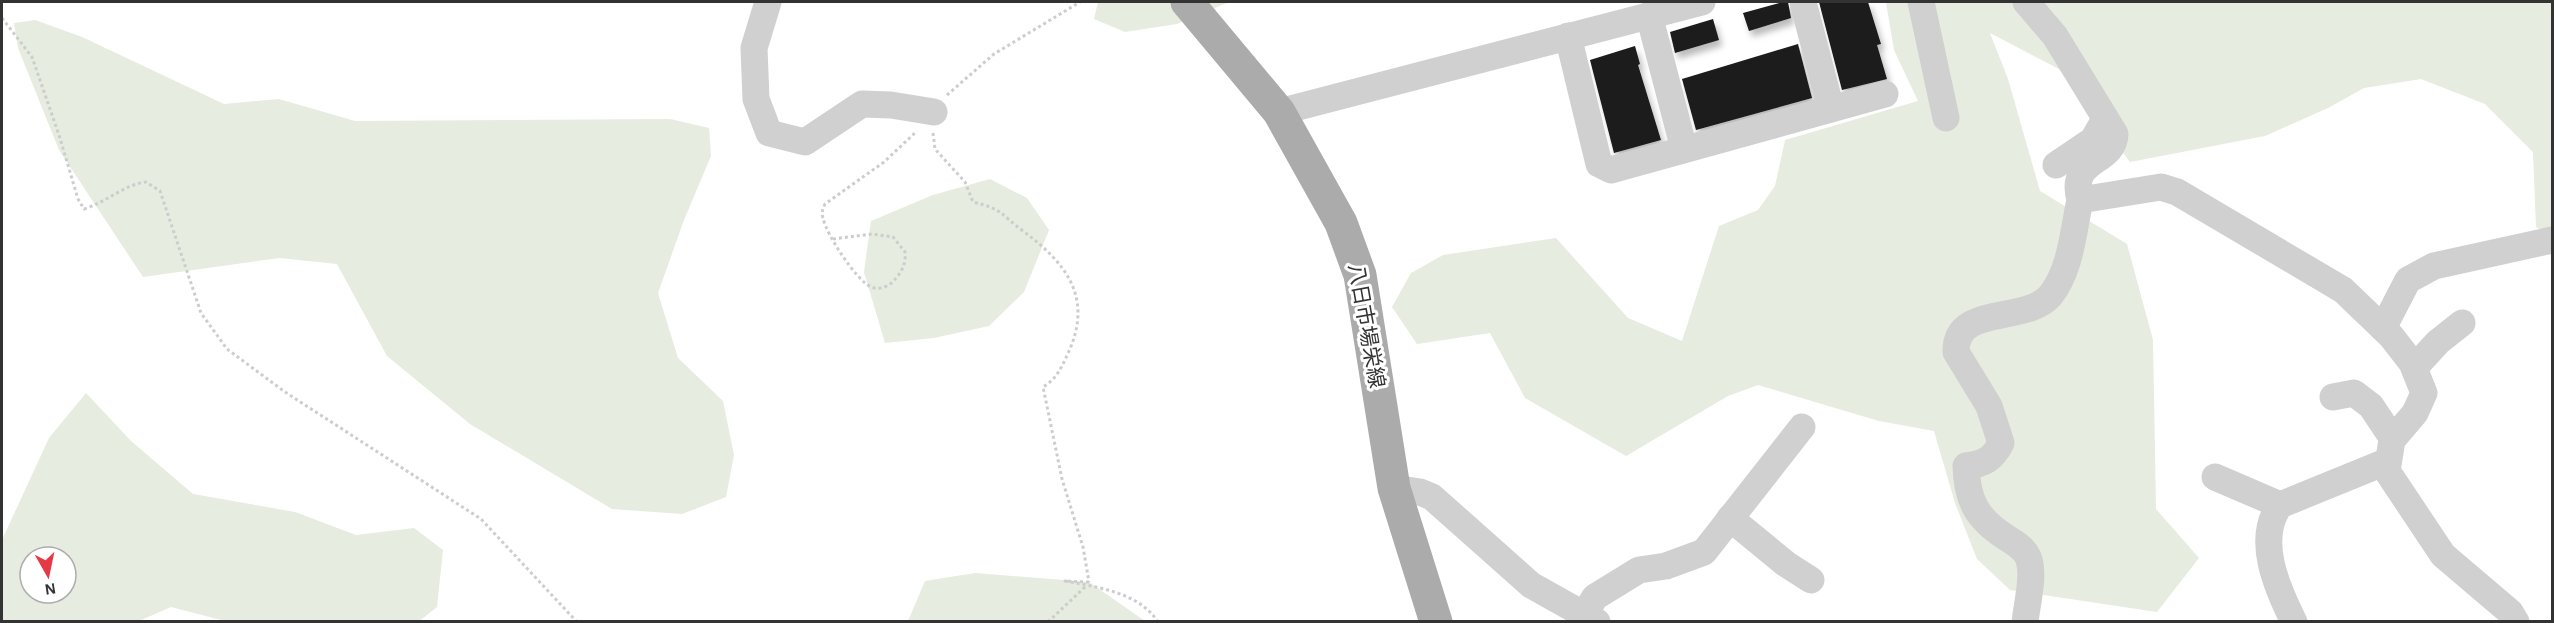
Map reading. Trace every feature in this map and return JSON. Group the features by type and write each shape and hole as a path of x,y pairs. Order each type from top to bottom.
{"main road":[{"name":"八日市場栄線","path":"1187,2 1279,112 1341,223 1360,275 1394,488 1436,621"}],"street":[{"path":"768,2 754,48 756,99 769,133 805,142 862,104 891,105 934,114"},
{"path":"1279,112 1702,2"},
{"path":"1803,2 1832,109"},
{"path":"1921,2 1946,118"},
{"path":"2025,621 2030,571 2028,557 2021,547 1995,530 1978,514 1967,492 1966,466 1979,465 1995,457 2001,443 1989,406 1956,352 1956,342 1968,324 2033,308 2048,298 2067,266 2080,200 2076,185 2077,177 2115,140 2115,134 2055,36 2026,2"},
{"path":"1649,15 1684,149"},
{"path":"1568,36 1599,164 1611,170 1885,94"},
{"path":"2056,165 2092,140 2105,118"},
{"path":"2080,200 2161,187 2177,192 2343,290 2384,328 2415,367 2424,393 2415,413 2391,450 2387,471 2443,555 2510,612 2516,621"},
{"path":"2384,328 2408,280 2434,266 2553,240"},
{"path":"2415,367 2438,342 2462,323"},
{"path":"2333,397 2354,393 2371,406 2391,450"},
{"path":"1394,488 1420,492 1432,497 1525,580 1591,617 1595,597 1639,570 1666,566 1704,552 1802,427"},
{"path":"2294,621 2277,588 2269,541 2270,519 2280,505 2391,450"},
{"path":"2215,477 2280,505"},
{"path":"1730,518 1786,564 1811,580"}],"path":[{"path":"833,239 872,234 893,237 905,252 904,266 892,284 882,288 872,287 849,264 833,239 823,221 822,212 825,204 884,162 934,114 947,95 994,54 1080,2"},
{"path":"2,18 32,57 78,199 84,209 98,205 132,184 146,182 160,190 201,313 228,350 285,393 482,519 577,621"},
{"path":"934,114 935,150 965,182 973,202 997,208 1040,243 1067,274 1076,294 1079,313 1072,343 1055,380 1043,387 1062,478 1083,547 1089,582"},
{"path":"1089,582 1065,581 1104,588 1129,597 1154,615 1158,621"},
{"path":"1048,621 1089,582"}],"shaded area":[{"path":"1098,2 1229,2 1177,24 1125,32 1094,19"},
{"path":"1886,2 2552,2 2552,237 2536,227 2533,152 2485,104 2421,79 2364,88 2328,108 2265,136 2130,162 2059,69 1990,33 2008,79 2040,191 2127,244 2153,340 2156,509 2199,558 2157,612 2010,590 1977,559 1955,503 1934,431 1879,421 1758,385 1728,396 1626,456 1525,398 1490,333 1417,344 1392,307 1411,273 1443,255 1556,238 1628,318 1682,341 1719,226 1758,210 1775,186 1785,140 1918,101 1894,50"},
{"path":"35,20 82,37 224,104 279,99 355,121 670,119 709,128 711,156 684,220 658,293 678,358 723,401 734,455 726,497 682,514 612,509 470,424 387,356 337,264 280,258 143,277 59,150 18,48 14,23"},
{"path":"990,179 1027,198 1049,230 1024,292 989,326 934,338 885,343 864,272 871,221 933,195"},
{"path":"86,393 131,441 193,494 295,512 356,535 414,528 443,550 437,607 418,622 229,622 171,607 139,621 2,621 2,540 49,438"},
{"path":"975,573 1089,582 1145,621 908,621 925,581"}],"building":[{"path":"1788,2 1791,18 1749,31 1743,13"},
{"path":"1819,2 1868,2 1881,44 1877,45 1887,79 1842,90"},
{"path":"1713,19 1719,40 1675,53 1670,32"},
{"path":"1798,44 1812,98 1696,130 1682,79"},
{"path":"1635,46 1640,64 1638,65 1661,140 1614,153 1590,60"}]}
